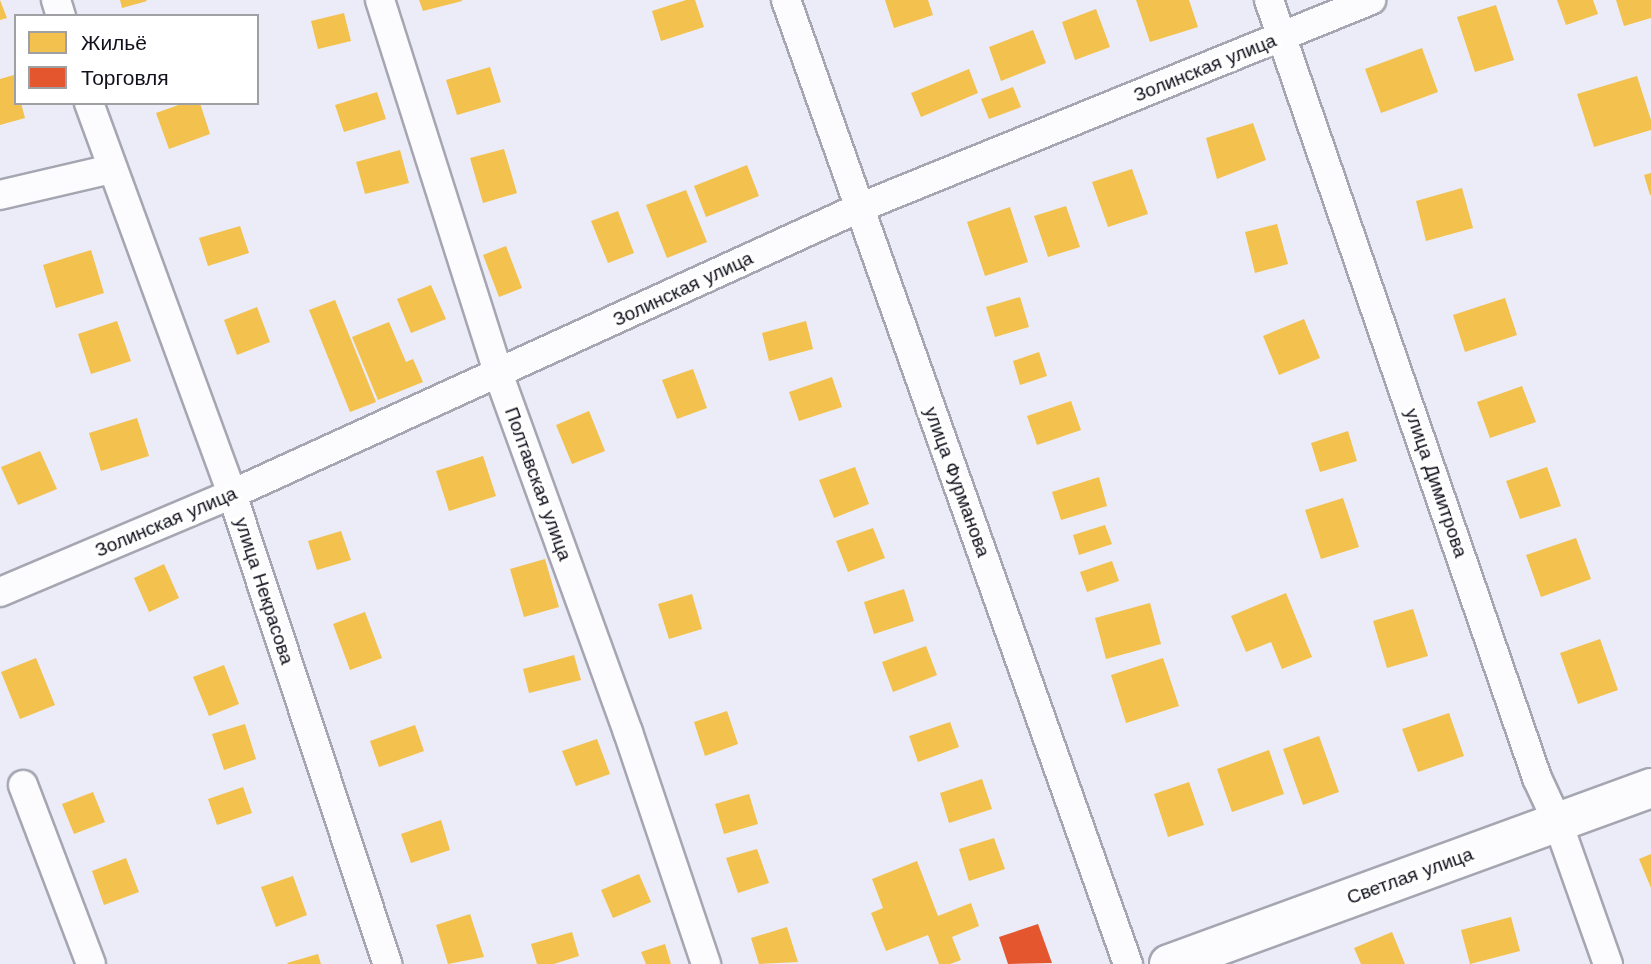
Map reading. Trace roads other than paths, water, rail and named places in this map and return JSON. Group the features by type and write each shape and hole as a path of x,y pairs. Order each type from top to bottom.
{"main road":[{"name":"Светлая улица","path":"1169,964 1651,788"}],"street":[{"name":"Полтавская улица","path":"380,0 498,373 628,732 706,964"},
{"name":"улица Фурманова","path":"786,0 1128,964"},
{"name":"улица Димитрова","path":"1269,0 1537,778 1558,823 1608,964"},
{"name":"Золинская улица","path":"0,592 232,494 859,208 1371,0"},
{"name":"улица Некрасова","path":"90,105 232,494 387,964"},
{"path":"0,195 111,169"},
{"path":"23,785 91,964"}]}
